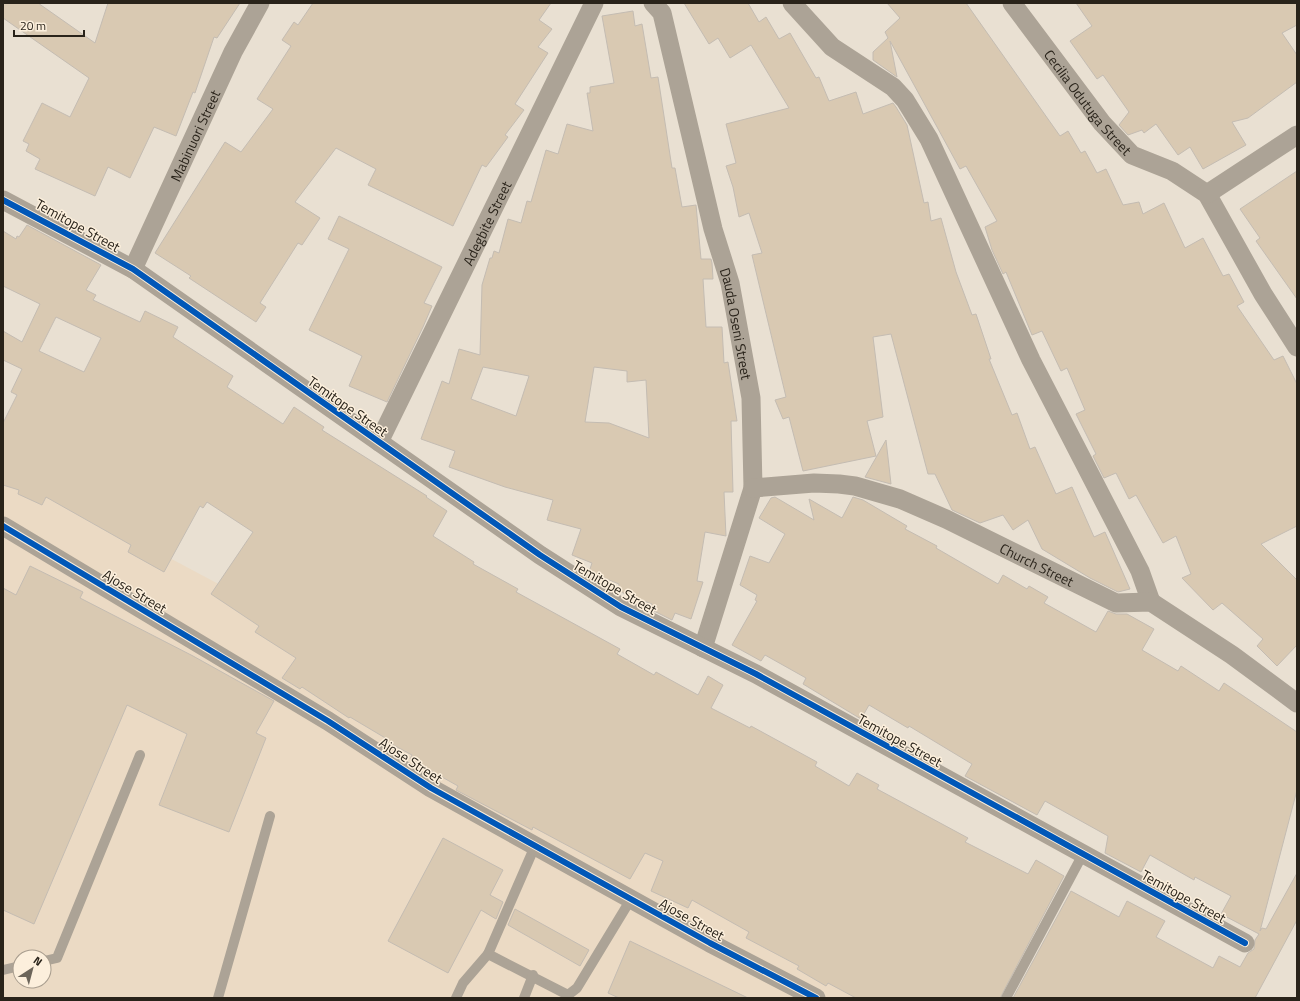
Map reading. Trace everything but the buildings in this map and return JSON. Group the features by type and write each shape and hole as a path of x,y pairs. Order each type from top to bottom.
{"street":[{"name":"Mabinuori Street","path":"133,269 233,52 260,3"},
{"name":"Adegbite Street","path":"379,442 594,3"},
{"name":"Dauda Oseni Street","path":"653,3 662,13 701,171 713,229 732,290 751,398 753,488 703,648"},
{"path":"792,3 832,47 892,87 905,100 928,139 1031,360 1140,571 1151,602 1232,655 1297,703"},
{"name":"Cecilia Odutuga Street","path":"1012,3 1102,123 1132,155 1172,171 1207,194 1264,294 1297,347"},
{"path":"1207,194 1297,135"},
{"name":"Temitope Street","path":"4,200 133,269 540,555 621,607 756,674 1245,942"},
{"name":"Church Street","path":"753,488 814,483 855,486 900,499 946,519 1116,603 1151,602"},
{"name":"Ajose Street","path":"3,526 328,721 431,788 710,943 816,998"}],"lane":[{"path":"52,959 57,958 140,755"},
{"path":"218,998 270,816"},
{"path":"456,998 463,983 488,954 535,846"},
{"path":"1006,998 1083,854"},
{"path":"488,954 568,995 577,988 631,899"},
{"path":"524,998 533,976"}],"shaded area":[{"path":"3,445 149,547 994,998 3,998"}],"cycle path":[{"path":"3,200 133,269 540,555 621,607 756,674 1245,943"},
{"path":"3,526 328,721 431,788 710,943 816,998"}]}
